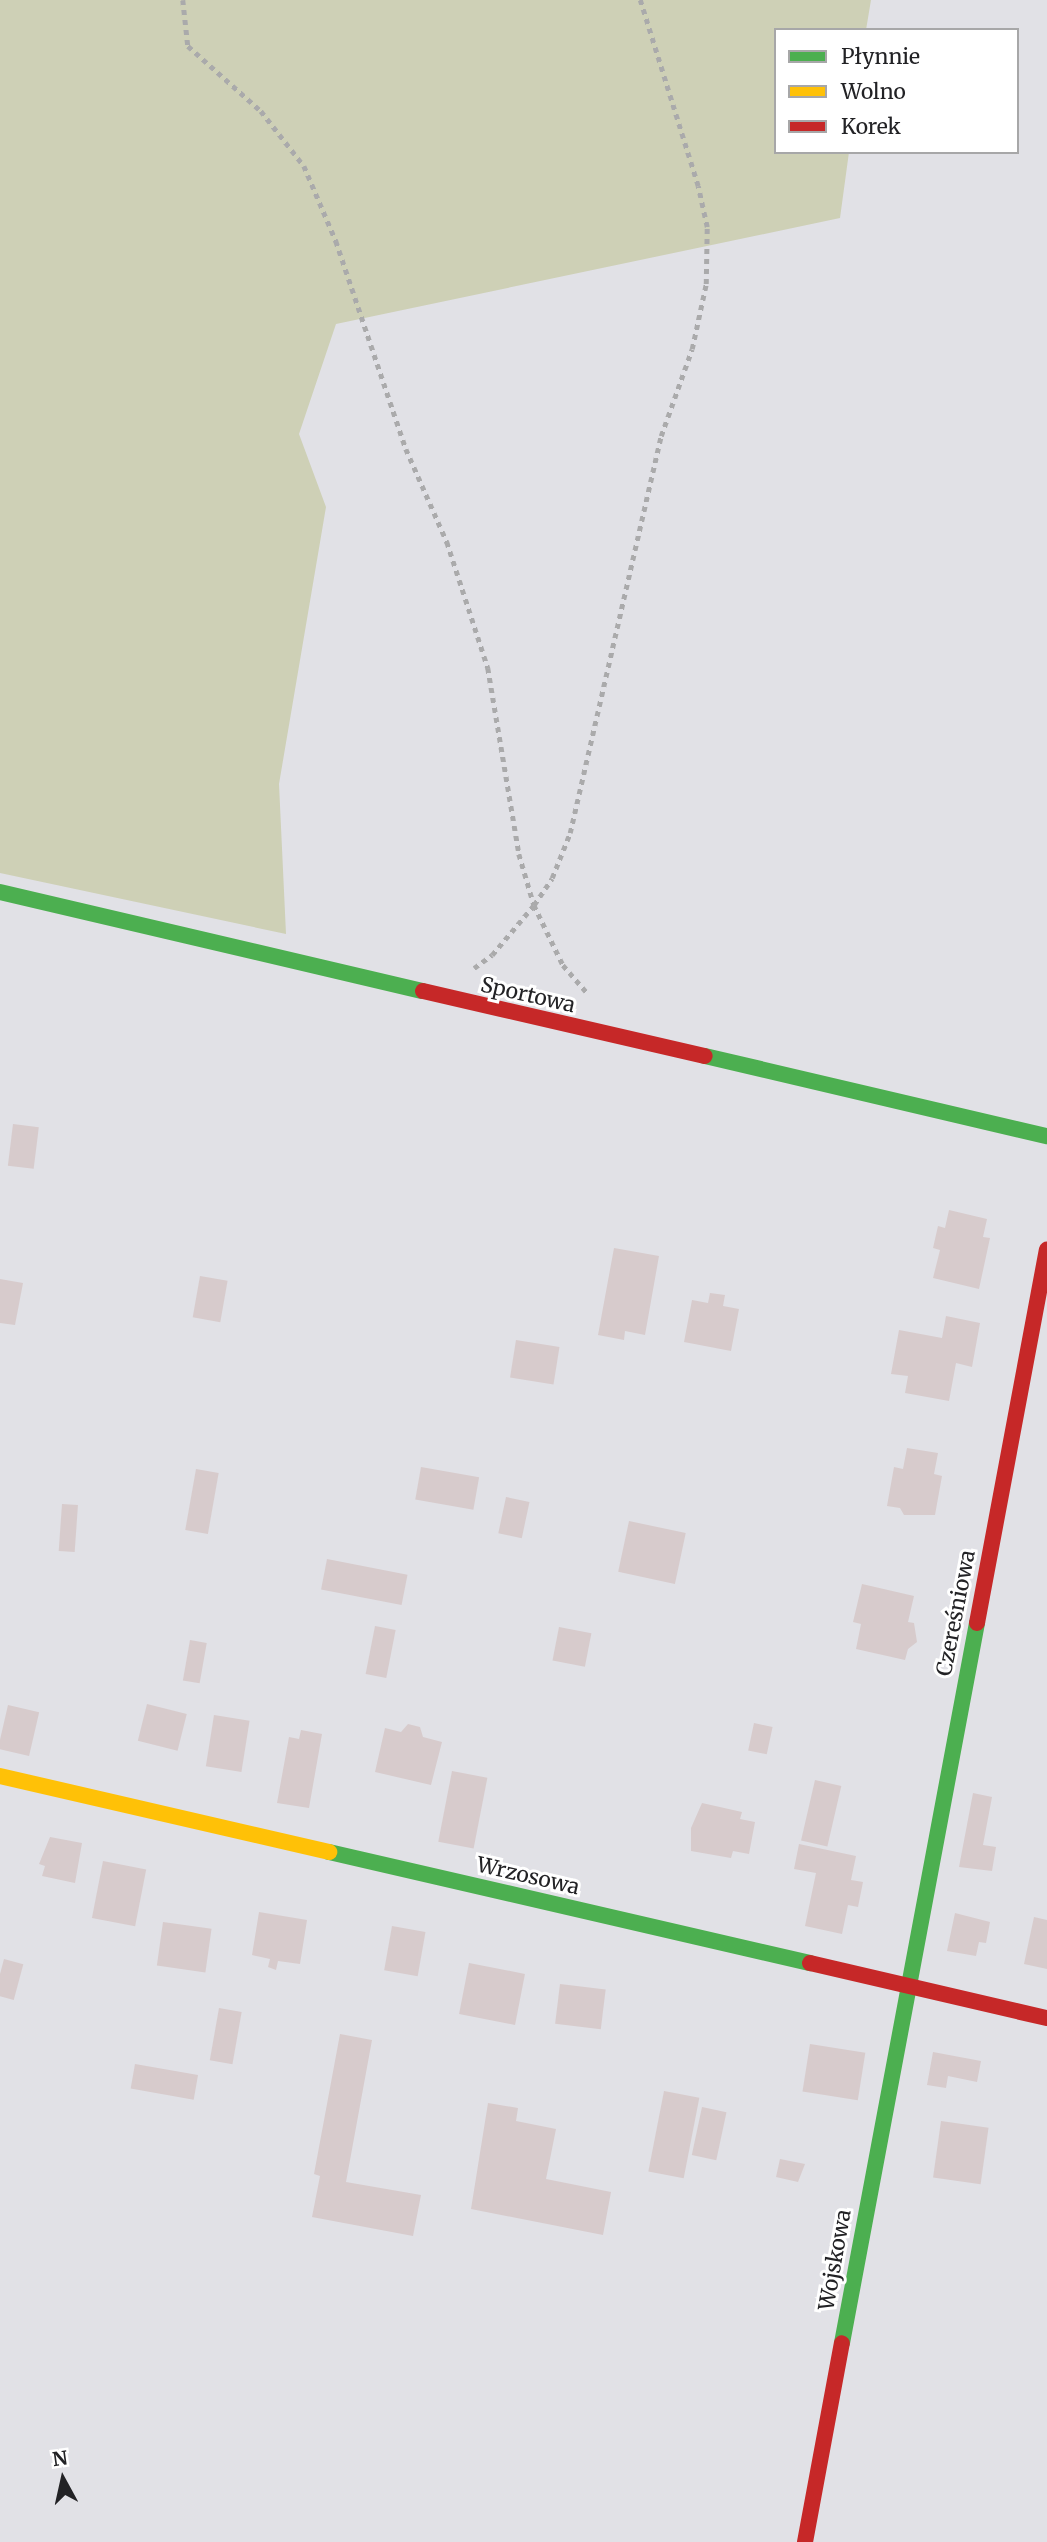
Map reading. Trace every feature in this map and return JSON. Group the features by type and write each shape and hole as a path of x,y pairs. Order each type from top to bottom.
{"street":[{"name":"Sportowa","path":"0,892 1047,1136"},
{"name":"Czereśniowa","path":"906,1985 1047,1249"},
{"name":"Wrzosowa","path":"0,1776 1047,2018"},
{"name":"Wojskowa","path":"805,2542 906,1985"}],"path":[{"path":"183,0 188,46 261,111 304,166 336,241 406,449 447,542 488,668 519,854 534,905 562,965 595,1001"},
{"path":"465,975 492,955 534,905 552,878 570,833 661,436 692,349 706,284 707,227 698,186 640,0"}],"green space":[{"path":"0,0 871,0 866,28 774,28 774,154 849,154 840,218 336,324 299,434 326,507 279,784 286,934 0,873"}],"building":[{"path":"13,1124 39,1127 34,1169 8,1166"},
{"path":"949,1210 987,1219 983,1237 990,1238 979,1289 933,1278 940,1250 933,1248 938,1226 945,1228"},
{"path":"614,1248 659,1256 645,1335 625,1331 624,1340 598,1335"},
{"path":"200,1276 228,1281 220,1322 193,1317"},
{"path":"0,1279 23,1283 15,1325 0,1323"},
{"path":"710,1293 725,1295 723,1306 739,1309 731,1351 684,1342 692,1300 708,1303"},
{"path":"946,1316 980,1323 972,1367 956,1363 949,1401 905,1393 908,1376 891,1374 899,1330 942,1338"},
{"path":"516,1340 559,1347 554,1384 510,1378"},
{"path":"907,1448 938,1453 934,1474 942,1476 935,1515 904,1515 900,1508 887,1506 894,1467 903,1469"},
{"path":"421,1467 479,1477 473,1510 415,1499"},
{"path":"196,1469 219,1473 208,1534 185,1530"},
{"path":"506,1497 529,1502 522,1538 498,1533"},
{"path":"62,1504 78,1505 75,1552 59,1551"},
{"path":"629,1521 686,1533 675,1584 618,1572"},
{"path":"327,1559 407,1575 402,1605 321,1589"},
{"path":"862,1584 914,1596 908,1622 914,1623 917,1642 908,1649 905,1660 856,1649 861,1624 853,1622"},
{"path":"375,1626 396,1630 386,1678 366,1674"},
{"path":"559,1627 591,1633 585,1667 553,1660"},
{"path":"190,1640 207,1643 200,1683 183,1680"},
{"path":"147,1704 187,1714 178,1751 138,1741"},
{"path":"8,1705 39,1712 29,1756 0,1749"},
{"path":"214,1715 250,1721 241,1772 206,1766"},
{"path":"754,1723 773,1727 767,1754 748,1750"},
{"path":"408,1724 420,1727 423,1737 442,1742 431,1785 375,1772 385,1728 401,1732"},
{"path":"301,1730 322,1734 309,1808 277,1803 289,1737 299,1739"},
{"path":"452,1771 487,1778 474,1849 438,1842"},
{"path":"815,1780 841,1786 827,1846 801,1840"},
{"path":"973,1793 992,1797 983,1845 996,1847 992,1871 959,1867"},
{"path":"702,1803 742,1812 740,1819 755,1822 749,1854 733,1851 731,1858 691,1851 691,1828"},
{"path":"50,1837 82,1843 75,1883 42,1876 45,1866 39,1864"},
{"path":"799,1844 856,1856 851,1880 863,1882 858,1907 848,1905 842,1934 805,1926 816,1873 794,1869"},
{"path":"103,1861 146,1869 135,1926 92,1918"},
{"path":"259,1912 307,1920 300,1964 278,1961 276,1970 268,1967 270,1959 252,1955"},
{"path":"955,1913 990,1922 986,1943 979,1942 976,1956 947,1951"},
{"path":"1034,1917 1047,1920 1047,1969 1024,1964"},
{"path":"163,1922 212,1929 205,1972 157,1966"},
{"path":"392,1926 425,1932 418,1976 384,1970"},
{"path":"4,1959 23,1964 14,2000 0,1996 0,1974"},
{"path":"469,1963 525,1974 515,2025 459,2014"},
{"path":"560,1984 606,1990 601,2029 555,2024"},
{"path":"219,2008 242,2012 232,2064 210,2060"},
{"path":"340,2034 372,2040 346,2182 421,2195 413,2236 312,2217 320,2176 314,2174"},
{"path":"810,2044 865,2053 858,2100 802,2091"},
{"path":"933,2052 981,2061 977,2082 948,2076 946,2088 927,2085"},
{"path":"135,2064 198,2075 194,2100 131,2089"},
{"path":"664,2091 699,2098 684,2178 648,2171"},
{"path":"488,2103 518,2108 516,2121 556,2129 546,2179 611,2192 603,2235 471,2209"},
{"path":"702,2107 726,2112 716,2160 692,2155"},
{"path":"941,2121 989,2128 981,2184 933,2177"},
{"path":"780,2159 805,2164 798,2182 776,2177"}],"traffic: fast":[{"path":"0,892 423,991"},
{"path":"705,1056 1047,1136"},
{"path":"842,2343 977,1623"},
{"path":"329,1852 810,1963"}],"traffic: slow":[{"path":"0,1776 329,1852"}],"traffic: jam":[{"path":"423,991 705,1056"},
{"path":"977,1623 1047,1249"},
{"path":"810,1963 1047,2018"},
{"path":"805,2542 842,2343"}]}
